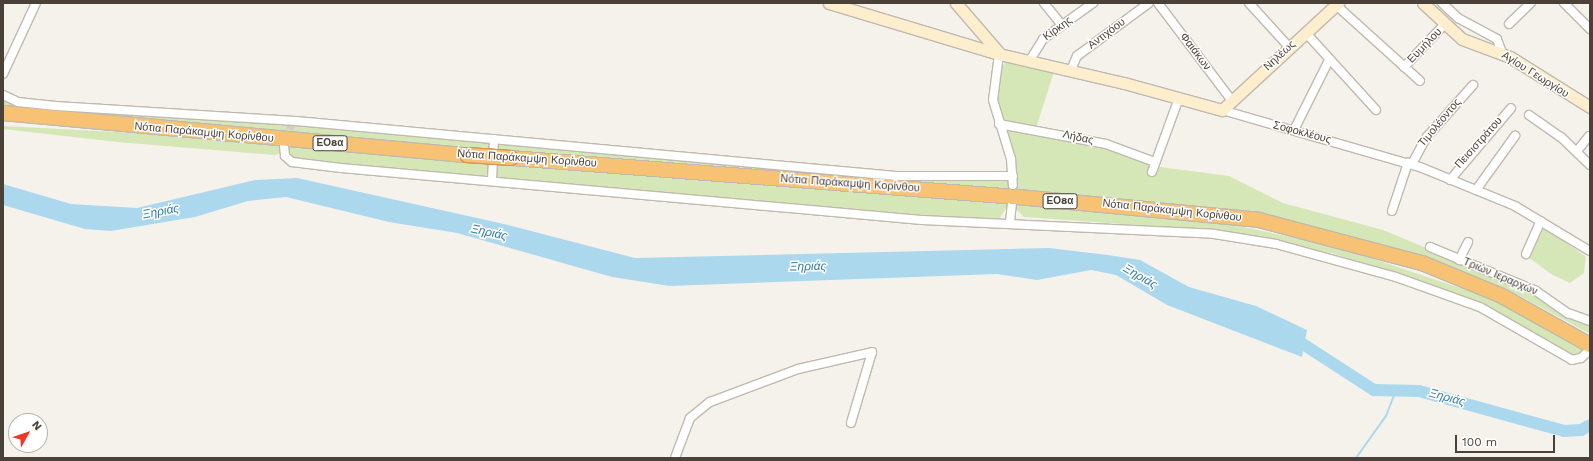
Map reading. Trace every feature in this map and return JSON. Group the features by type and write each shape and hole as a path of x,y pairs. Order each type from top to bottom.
{"highway":[{"name":"Νότια Παράκαμψη Κορίνθου","path":"3,113 85,123 467,155 1016,197 1259,220 1422,263 1502,296 1589,346"},
{"name":"Νότια Παράκαμψη Κορίνθου","path":"3,122 40,126 85,123"}],"street":[{"path":"3,74 36,3"},
{"name":"Σοφοκλέους","path":"829,3 999,54 1072,70 1179,98 1410,164 1476,190 1541,221 1590,251"},
{"path":"956,3 999,54 992,85 999,124 1011,159 1013,185"},
{"path":"1044,3 1062,25"},
{"name":"Κίρκης","path":"1030,60 1043,39 1093,3"},
{"name":"Αντιχόου","path":"1072,70 1077,56 1149,3"},
{"name":"Φαιάκων","path":"1158,3 1232,101"},
{"path":"1249,3 1289,47"},
{"name":"Αγίου Γεωργίου","path":"1423,3 1445,24 1470,43 1502,53 1590,107"},
{"path":"1442,3 1458,18 1497,39 1502,53"},
{"path":"1509,24 1531,3"},
{"path":"1564,3 1590,29"},
{"path":"1337,4 1420,81"},
{"name":"Νηλέως","path":"1222,110 1337,4"},
{"name":"Ευμήλου","path":"1404,67 1445,24"},
{"path":"1306,33 1376,110"},
{"path":"1294,130 1329,60"},
{"name":"Τιμολέοντος","path":"1392,211 1410,164 1426,138 1473,85"},
{"path":"3,95 18,102 56,106 494,139 896,176 1013,176"},
{"path":"1152,172 1179,98"},
{"name":"Πεισιστράτου","path":"1450,180 1511,108"},
{"path":"1529,115 1577,151 1590,165"},
{"name":"Λήδας","path":"999,124 1106,144 1155,162"},
{"path":"1476,190 1515,136"},
{"path":"1577,151 1589,136"},
{"path":"492,180 494,139"},
{"path":"284,146 288,159 306,164 922,220 1010,222 1214,234 1276,244 1396,277 1480,307 1564,358 1581,358 1589,346"},
{"path":"1010,222 1012,203"},
{"path":"1526,254 1541,221"},
{"path":"1460,260 1468,242"},
{"name":"Τριών Ιεραρχών","path":"1430,247 1536,291 1568,313 1590,321"},
{"path":"675,458 690,418 710,402 798,369 872,352 852,424"}],"green space":[{"path":"1012,61 1054,72 1036,128 1002,121 994,90 998,72 1005,63"},
{"path":"3,98 491,142 491,150 14,108 3,105"},
{"path":"3,126 118,132 282,145 281,153 275,155 117,142 3,129"},
{"path":"1004,128 1118,151 1160,167 1229,176 1283,203 1383,230 1530,291 1590,324 1590,334 1522,297 1457,272 1278,218 1154,203 497,150 497,142 895,179 1004,180 1016,185 1016,164"},
{"path":"285,146 491,163 489,174 482,178 298,161 290,158"},
{"path":"495,163 1009,204 1000,218 981,220 502,179 496,175"},
{"path":"1017,203 1229,224 1338,247 1508,304 1588,348 1575,356 1567,354 1491,309 1332,253 1207,230 1024,217 1016,209"},
{"path":"1544,227 1586,257 1584,273 1570,283 1551,274 1528,257"}],"water":[{"path":"297,178 504,224 635,258 1049,248 1108,255 1140,260 1189,287 1256,306 1307,330 1302,357 1167,305 1116,275 1091,270 1037,280 997,274 670,286 612,277 457,233 389,222 286,197 248,201 195,217 111,231 85,229 3,205 3,184 71,204 137,208 255,180"}],"waterway":[{"name":"Ξηριάς","path":"1292,337 1374,390 1419,391 1564,431 1581,430 1590,425"},
{"path":"1356,458 1386,416 1397,388"}],"tunnel":[{"path":"285,141 291,125"}]}
